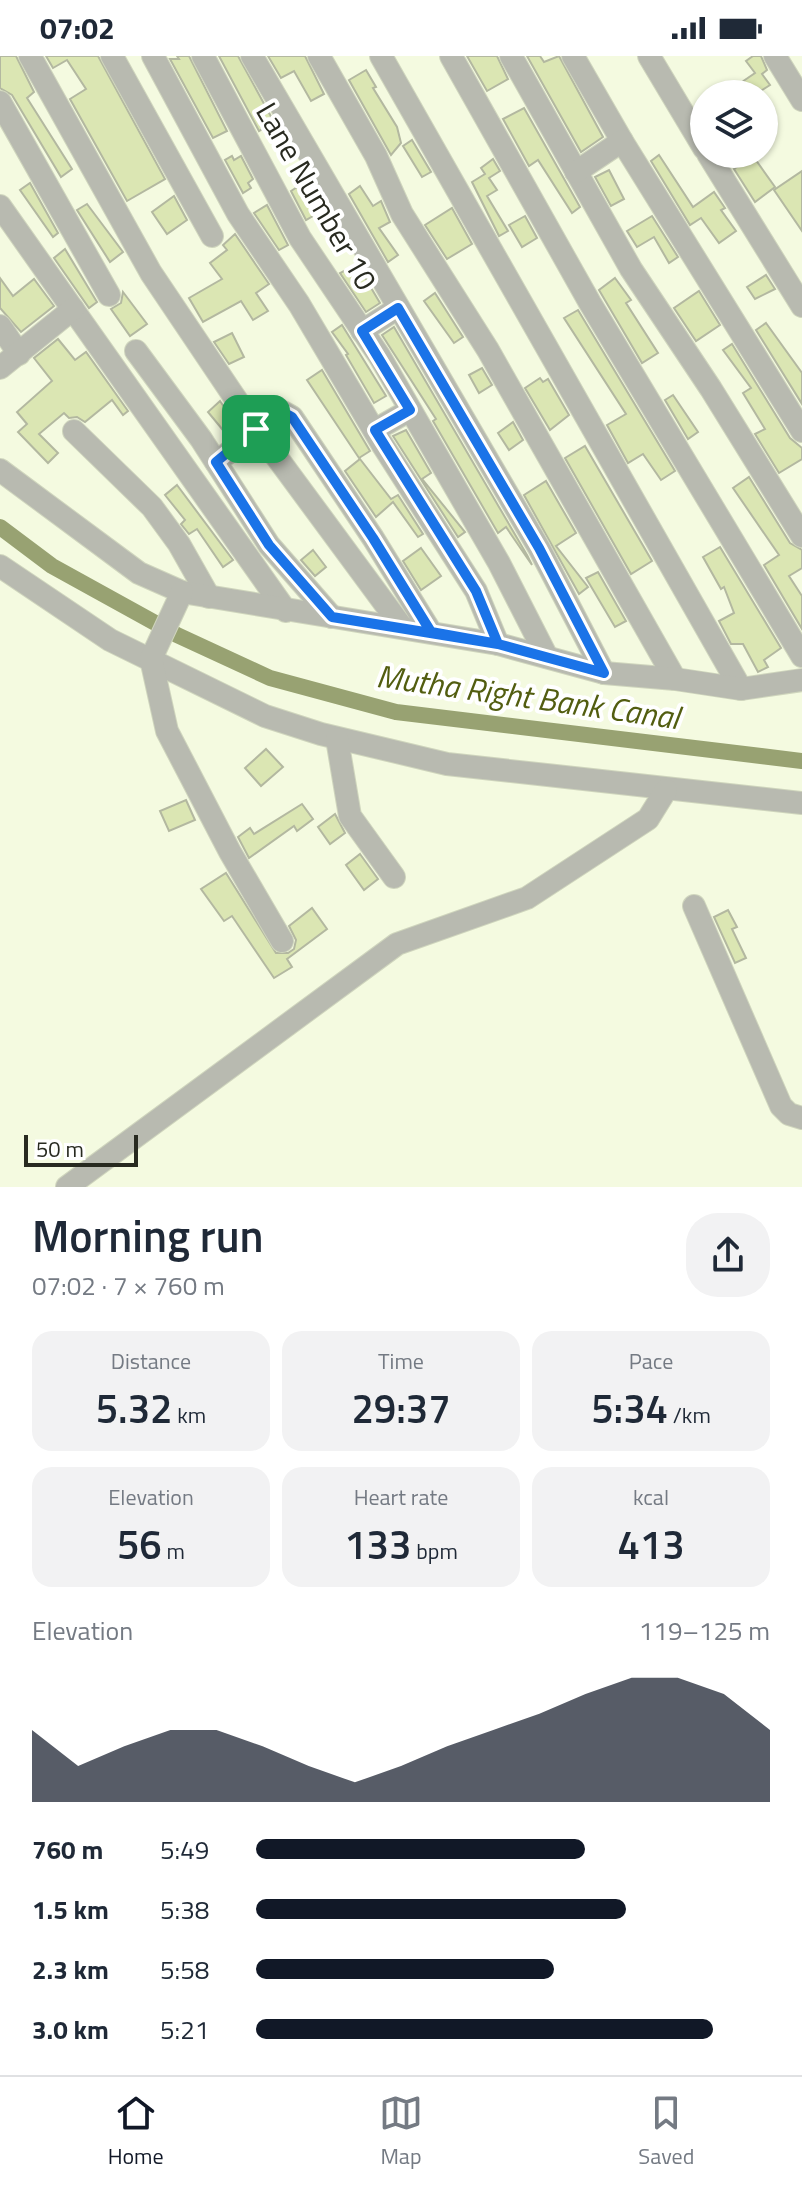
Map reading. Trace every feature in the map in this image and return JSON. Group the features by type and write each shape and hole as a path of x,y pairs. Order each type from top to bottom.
{"street":[{"path":"30,56 140,255 256,429 402,627"},
{"path":"112,56 212,236"},
{"path":"153,56 238,214 299,304 476,591 498,644"},
{"name":"Lane Number 10","path":"203,56 300,238 410,410 499,563 547,657"},
{"path":"252,56 539,548 604,673"},
{"path":"319,56 376,156 402,214 488,350 675,679"},
{"path":"381,56 741,689"},
{"path":"451,56 590,303 802,656"},
{"path":"511,56 631,269 711,389 802,536"},
{"path":"573,56 622,141 802,431"},
{"path":"649,56 690,125"},
{"path":"775,56 802,100"},
{"path":"0,102 109,295"},
{"path":"576,172 622,141"},
{"path":"717,168 802,306"},
{"path":"0,206 286,611"},
{"path":"362,331 398,308"},
{"path":"0,368 73,309"},
{"path":"0,326 19,354"},
{"path":"136,351 216,462 269,545 332,617"},
{"path":"375,430 410,410"},
{"path":"216,462 256,429 283,412 292,417 431,632"},
{"path":"74,431 152,507 179,544 209,597"},
{"path":"0,470 179,600 209,597 402,627 498,644 604,673 741,689 802,680"},
{"path":"0,566 110,640 153,652 265,716 337,739 447,764 802,803"},
{"path":"179,600 153,652 173,745 282,941"},
{"path":"337,739 350,816 394,877"},
{"path":"67,1187 397,944 527,898 648,819 666,790"},
{"path":"694,906 781,1106 789,1114 802,1118"}],"building":[{"path":"0,56 16,56 34,92 27,98 72,169 61,177 12,95 0,88"},
{"path":"46,56 98,56 165,179 127,201 70,99 86,89 67,60 53,68"},
{"path":"177,56 189,56 227,131 213,138 170,59 179,59"},
{"path":"219,56 238,56 274,122 259,131"},
{"path":"268,56 305,56 324,94 311,101 294,71 281,78"},
{"path":"467,56 497,56 508,79 487,91"},
{"path":"527,56 540,56 544,62 559,56 603,137 581,152"},
{"path":"753,56 761,56 767,70 762,74 766,80 745,80 755,73 746,61"},
{"path":"366,70 376,87 373,88 397,127 401,143 391,155 349,80"},
{"path":"524,108 580,207 572,213 538,160 529,166 503,119"},
{"path":"412,140 431,172 422,177 403,146"},
{"path":"659,155 693,207 714,192 725,208 721,210 736,231 719,243 701,218 690,225 651,161"},
{"path":"232,156 234,160 241,156 253,179 248,183 251,188 243,193 225,160"},
{"path":"493,159 500,171 489,178 497,190 487,196 508,231 499,236 472,182 485,174 481,168"},
{"path":"762,168 775,187 755,202 734,169"},
{"path":"609,170 624,199 611,206 595,177"},
{"path":"802,171 802,231 774,190"},
{"path":"308,180 325,209 306,220 291,191"},
{"path":"30,183 58,233 53,237 20,190"},
{"path":"360,186 373,206 381,201 390,222 379,228 398,255 388,262 349,194"},
{"path":"174,196 187,220 167,234 152,212"},
{"path":"87,204 123,252 110,262 77,210"},
{"path":"267,205 288,245 279,250 254,213"},
{"path":"452,208 472,244 447,259 425,225"},
{"path":"525,216 537,238 522,247 509,225"},
{"path":"652,216 678,257 669,263 654,237 637,247 627,231"},
{"path":"235,234 269,284 256,293 268,311 253,320 241,301 203,322 189,298 222,279 210,263 227,250 223,245"},
{"path":"65,249 97,302 89,308 54,258"},
{"path":"357,264 380,303 366,312 340,273"},
{"path":"766,275 775,289 755,299 747,287"},
{"path":"0,278 13,296 34,279 54,306 21,332 0,308"},
{"path":"615,278 631,300 626,303 658,353 642,363 599,290"},
{"path":"699,291 720,325 696,341 674,308"},
{"path":"123,292 147,324 130,336 111,309 121,303"},
{"path":"435,293 463,337 454,343 424,301"},
{"path":"578,310 675,471 661,480 643,454 628,463 607,425 626,414 564,318"},
{"path":"766,323 802,373 802,404 756,330"},
{"path":"342,325 386,396 374,403 348,354 332,332"},
{"path":"394,327 532,565 506,527 498,533 433,421 436,419 382,335"},
{"path":"232,333 244,357 229,364 214,342"},
{"path":"58,339 75,360 86,352 128,411 123,415 112,400 85,422 77,417 69,418 64,413 39,434 58,453 48,463 18,432 27,424 17,412 52,381 34,358"},
{"path":"732,344 790,438 802,448 802,459 779,473 755,434 765,429 743,393 751,388 723,350"},
{"path":"482,368 492,385 479,393 469,375"},
{"path":"322,370 370,451 359,458 307,380"},
{"path":"540,378 543,382 548,379 569,415 550,430 525,388"},
{"path":"673,395 698,432 688,439 665,400"},
{"path":"220,401 237,426 227,435 208,412"},
{"path":"513,422 523,440 509,450 498,433"},
{"path":"406,430 431,473 422,479 465,532 458,537 393,436"},
{"path":"585,446 652,561 631,574 565,458"},
{"path":"360,459 391,499 398,495 423,534 418,537 393,502 376,517 345,471"},
{"path":"749,477 790,543 802,550 802,568 789,576 802,596 802,629 764,565 779,555 733,488"},
{"path":"546,481 576,533 556,546 588,587 579,594 524,495"},
{"path":"177,485 233,560 223,567 197,529 189,534 181,524 185,520 165,495"},
{"path":"720,547 781,648 764,660 768,667 758,672 743,644 731,644 719,621 734,613 724,587 721,589 703,557"},
{"path":"421,548 441,576 421,590 403,561"},
{"path":"313,550 326,567 315,576 301,560"},
{"path":"598,572 626,621 615,627 586,578"},
{"path":"266,749 283,767 261,786 245,768"},
{"path":"186,800 195,820 169,831 160,811"},
{"path":"302,804 313,819 297,831 294,826 249,858 238,837 250,828 254,834"},
{"path":"335,814 345,833 330,844 318,827"},
{"path":"360,854 378,879 364,890 346,865"},
{"path":"226,873 276,953 288,953 294,949 296,940 289,926 312,908 327,929 287,959 292,967 274,978 232,916 224,921 201,889"},
{"path":"728,910 737,927 732,929 746,958 735,963 714,917"}],"waterway":[{"name":"Mutha Right Bank Canal","path":"0,527 52,566 177,635 270,678 396,712 802,761"}],"route":[{"path":"256,429 216,462 269,545 332,617 498,644 476,591 375,430 410,410 362,331 398,308 539,548 604,673 498,644 431,632 292,417 283,412 256,429"}]}
